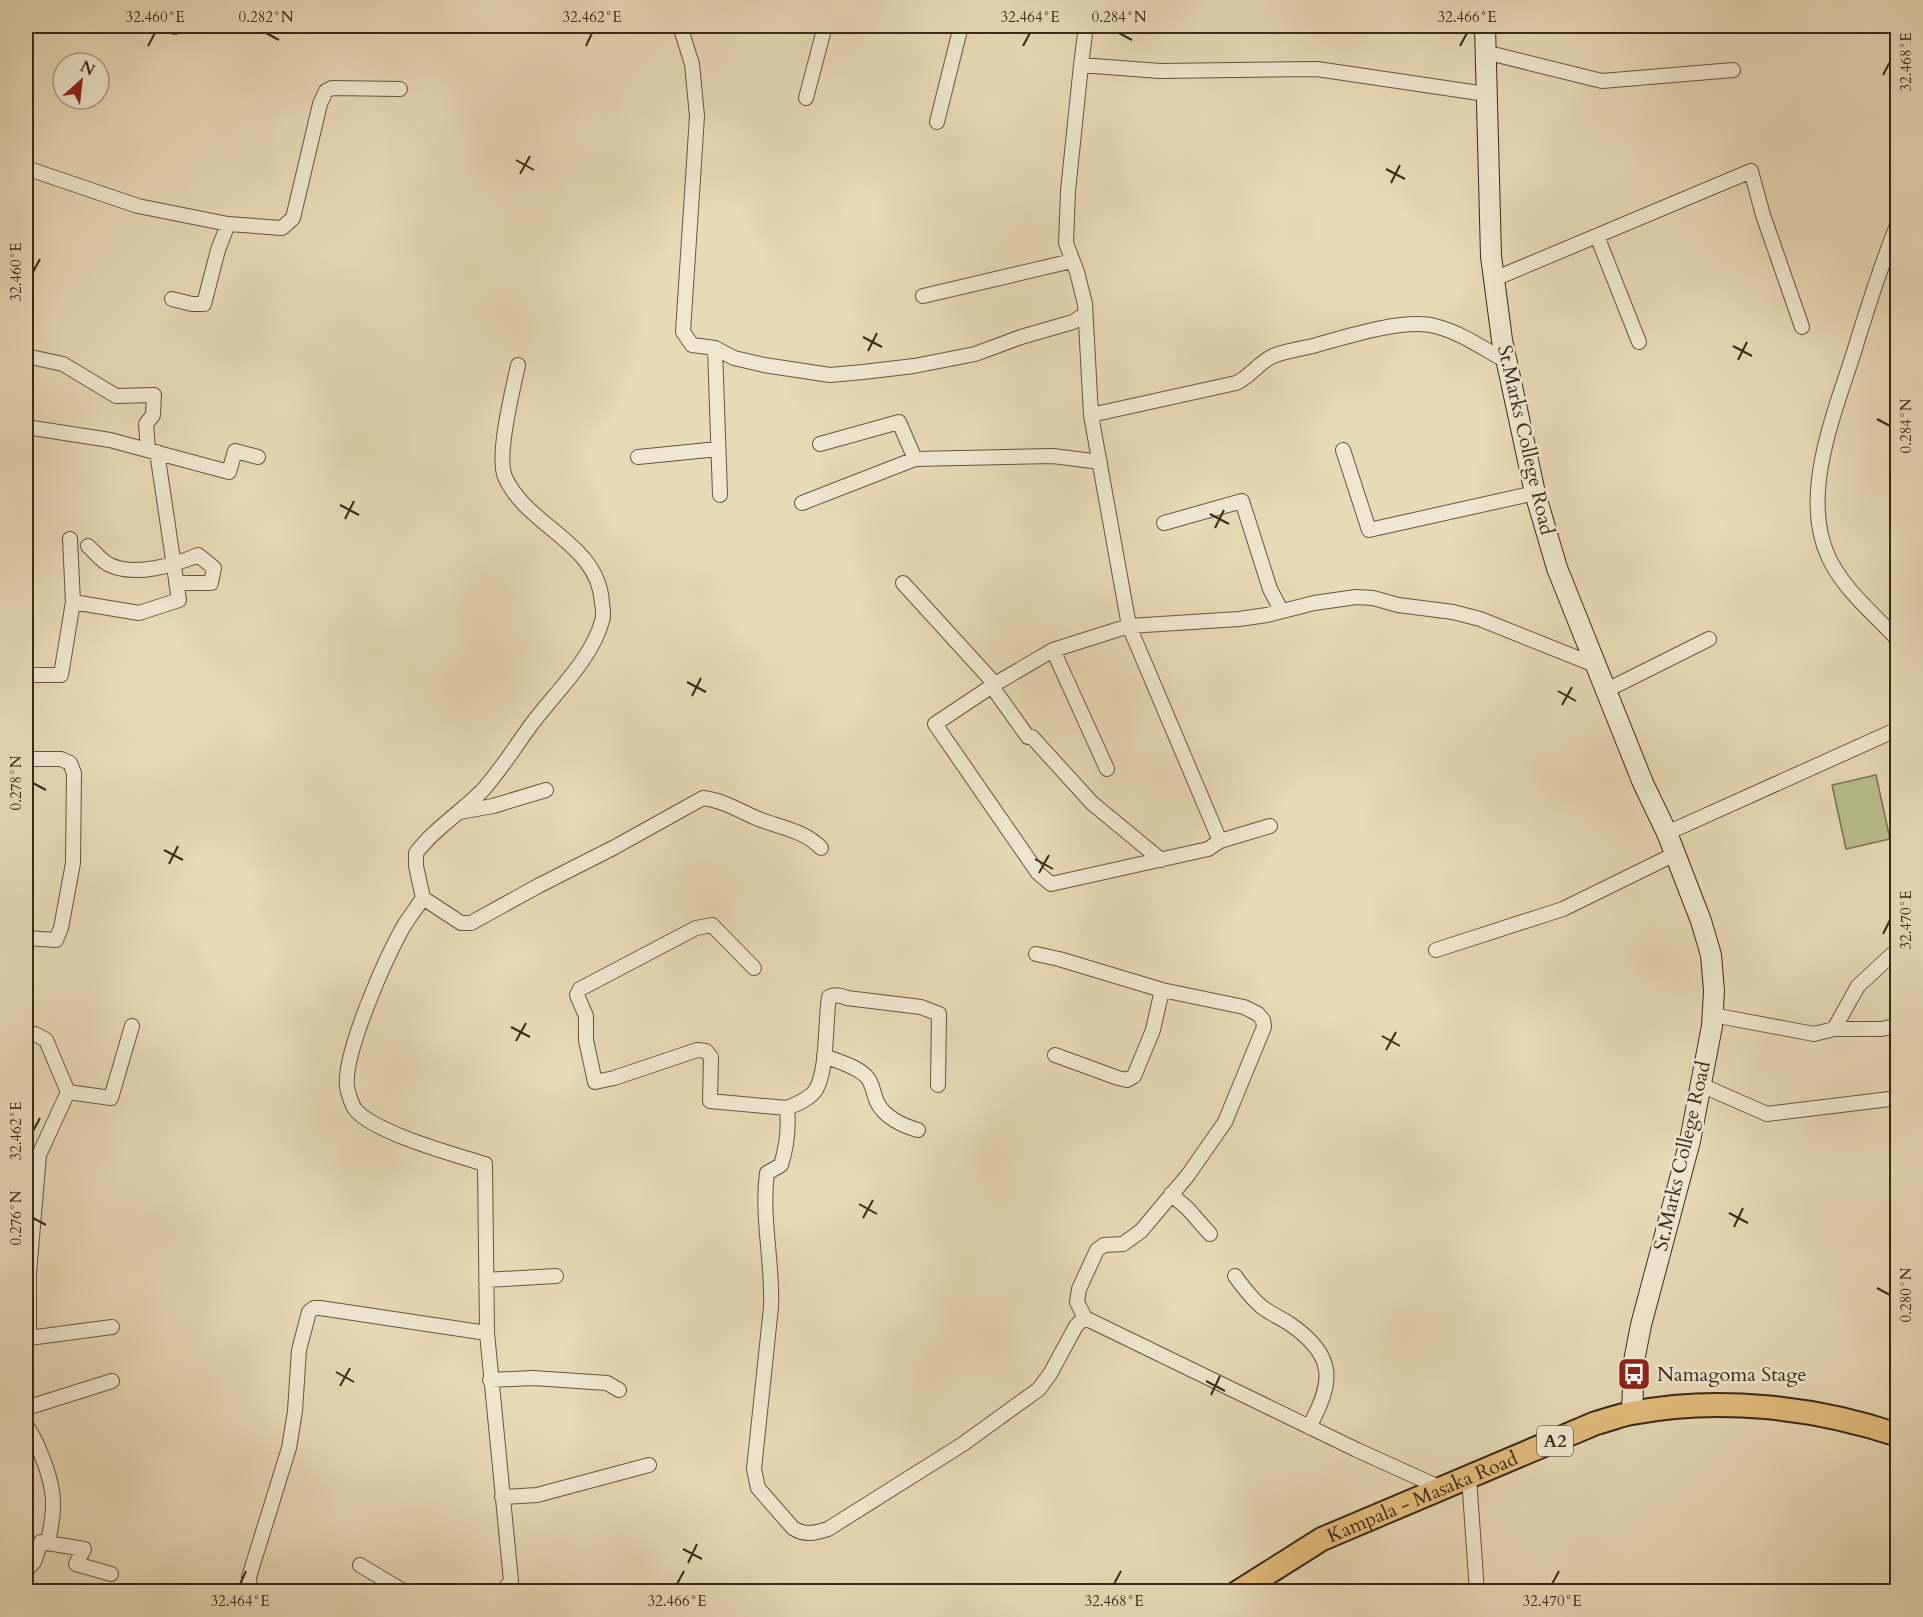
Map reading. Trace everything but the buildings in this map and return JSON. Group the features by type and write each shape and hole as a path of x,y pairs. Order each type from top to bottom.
{"main road":[{"name":"St.Marks College Road","path":"1485,26 1488,218 1494,279 1506,361 1535,494 1557,568 1643,783 1676,854 1711,955 1713,1015 1701,1085 1690,1141 1641,1325 1634,1360 1632,1413"},
{"name":"Kampala - Masaka Road","path":"1238,1592 1322,1539 1596,1423 1632,1413 1690,1406 1740,1406 1834,1418 1898,1435"}],"street":[{"path":"680,26 692,64 697,116 683,332 692,345 715,348 734,358 764,365 830,375 914,366 975,354 1021,337 1074,322 1084,315"},
{"path":"806,98 825,26"},
{"path":"937,122 961,26"},
{"path":"1086,26 1068,192 1066,243 1082,288 1091,416 1129,626 1220,841"},
{"path":"1485,52 1602,81 1733,70"},
{"path":"1081,65 1160,71 1317,69 1486,94"},
{"path":"26,168 138,206 228,224 282,228 293,218 320,104 326,92 332,88 400,89"},
{"path":"1494,279 1750,171 1802,327"},
{"path":"1898,223 1881,264 1825,444 1818,494 1819,518 1828,556 1848,586 1898,640"},
{"path":"172,299 192,304 204,304 218,250 228,224"},
{"path":"1597,236 1639,342"},
{"path":"923,296 1072,261"},
{"path":"1091,416 1236,383 1274,356 1354,335 1409,325 1422,324 1445,329 1506,361"},
{"path":"715,348 720,495"},
{"path":"26,356 63,364 116,396 154,395 153,415 146,424 182,605 139,613 73,602"},
{"path":"518,365 505,436 502,464 504,476 518,497 577,550 592,570 602,595 603,620 591,648 484,788 460,812 436,831 416,853 416,866 423,898 461,923 471,923 703,798 716,799 757,819 813,839 821,848"},
{"path":"820,444 899,422 915,459"},
{"path":"26,427 110,440 229,472 235,451 258,458"},
{"path":"638,457 718,448"},
{"path":"1343,450 1369,530 1535,494"},
{"path":"802,503 915,459 1053,456 1100,462"},
{"path":"1164,523 1242,501 1270,589 1281,610"},
{"path":"26,675 61,675 73,602 70,539"},
{"path":"88,546 109,565 126,569 174,566 198,555 214,568 211,583 176,583"},
{"path":"903,583 995,684"},
{"path":"1270,826 1220,841 1208,849 1051,884 1042,878 935,724 995,684 1053,650 1129,626 1146,623 1239,619 1333,599 1373,598 1398,605 1453,612 1480,619 1595,665"},
{"path":"1605,691 1708,639"},
{"path":"1053,650 1107,769"},
{"path":"995,684 993,688 1028,737 1032,737 1092,803 1161,860"},
{"path":"1667,833 1898,729"},
{"path":"26,759 61,759 70,763 74,773 73,863 62,928 56,940 26,938"},
{"path":"460,812 493,806 546,790"},
{"path":"1436,950 1563,909 1676,854"},
{"path":"423,898 405,924 391,951 358,1028 350,1056 347,1087 355,1109 376,1125 409,1139 485,1164 487,1333 501,1497 511,1581 502,1592"},
{"path":"754,968 712,925 696,928 580,989 577,995 586,1016 586,1041 595,1082 614,1078 697,1050 706,1051 711,1057 710,1101 787,1108 814,1093 819,1084 828,1009 830,997 834,994 933,1010 939,1014 938,1085"},
{"path":"1834,1029 1858,986 1898,949"},
{"path":"1036,954 1162,990 1244,1007 1258,1014 1263,1020 1264,1027 1225,1122 1188,1175 1141,1231 1124,1244 1104,1245 1097,1250 1079,1289 1077,1302 1086,1318 1309,1427 1441,1488"},
{"path":"1055,1055 1127,1080 1134,1076 1154,1030 1162,990"},
{"path":"1713,1015 1814,1034 1834,1029 1882,1029 1898,1024"},
{"path":"68,1092 111,1098 132,1026"},
{"path":"26,1036 35,1035 46,1040 68,1092 39,1155 29,1273 29,1338 112,1327"},
{"path":"824,1056 860,1071 868,1077 877,1102 886,1113 905,1127 918,1130"},
{"path":"1701,1085 1767,1114 1898,1098"},
{"path":"787,1108 788,1136 785,1152 781,1165 767,1173 766,1182 767,1232 772,1286 768,1350 754,1468 758,1488 794,1528 811,1534 828,1529 963,1444 1017,1406 1039,1389 1050,1374 1076,1326 1086,1318"},
{"path":"1171,1194 1210,1234"},
{"path":"486,1280 556,1276"},
{"path":"1235,1276 1262,1307 1309,1338 1322,1357 1328,1375 1324,1394 1309,1427"},
{"path":"250,1592 249,1577 289,1448 295,1411 299,1350 309,1312 314,1308 320,1308 487,1333"},
{"path":"490,1380 533,1378 607,1383 619,1390"},
{"path":"26,1408 112,1381"},
{"path":"26,1425 36,1440 52,1490 52,1517 48,1543"},
{"path":"501,1497 537,1495 649,1465"},
{"path":"1469,1477 1477,1592"},
{"path":"26,1570 34,1562 41,1542 84,1549 76,1564 111,1574"},
{"path":"360,1565 405,1592"}],"green space":[{"path":"1876,775 1890,839 1846,849 1832,785"}],"place":[{"name":"Namagoma Stage","path":"1634,1374"}]}
